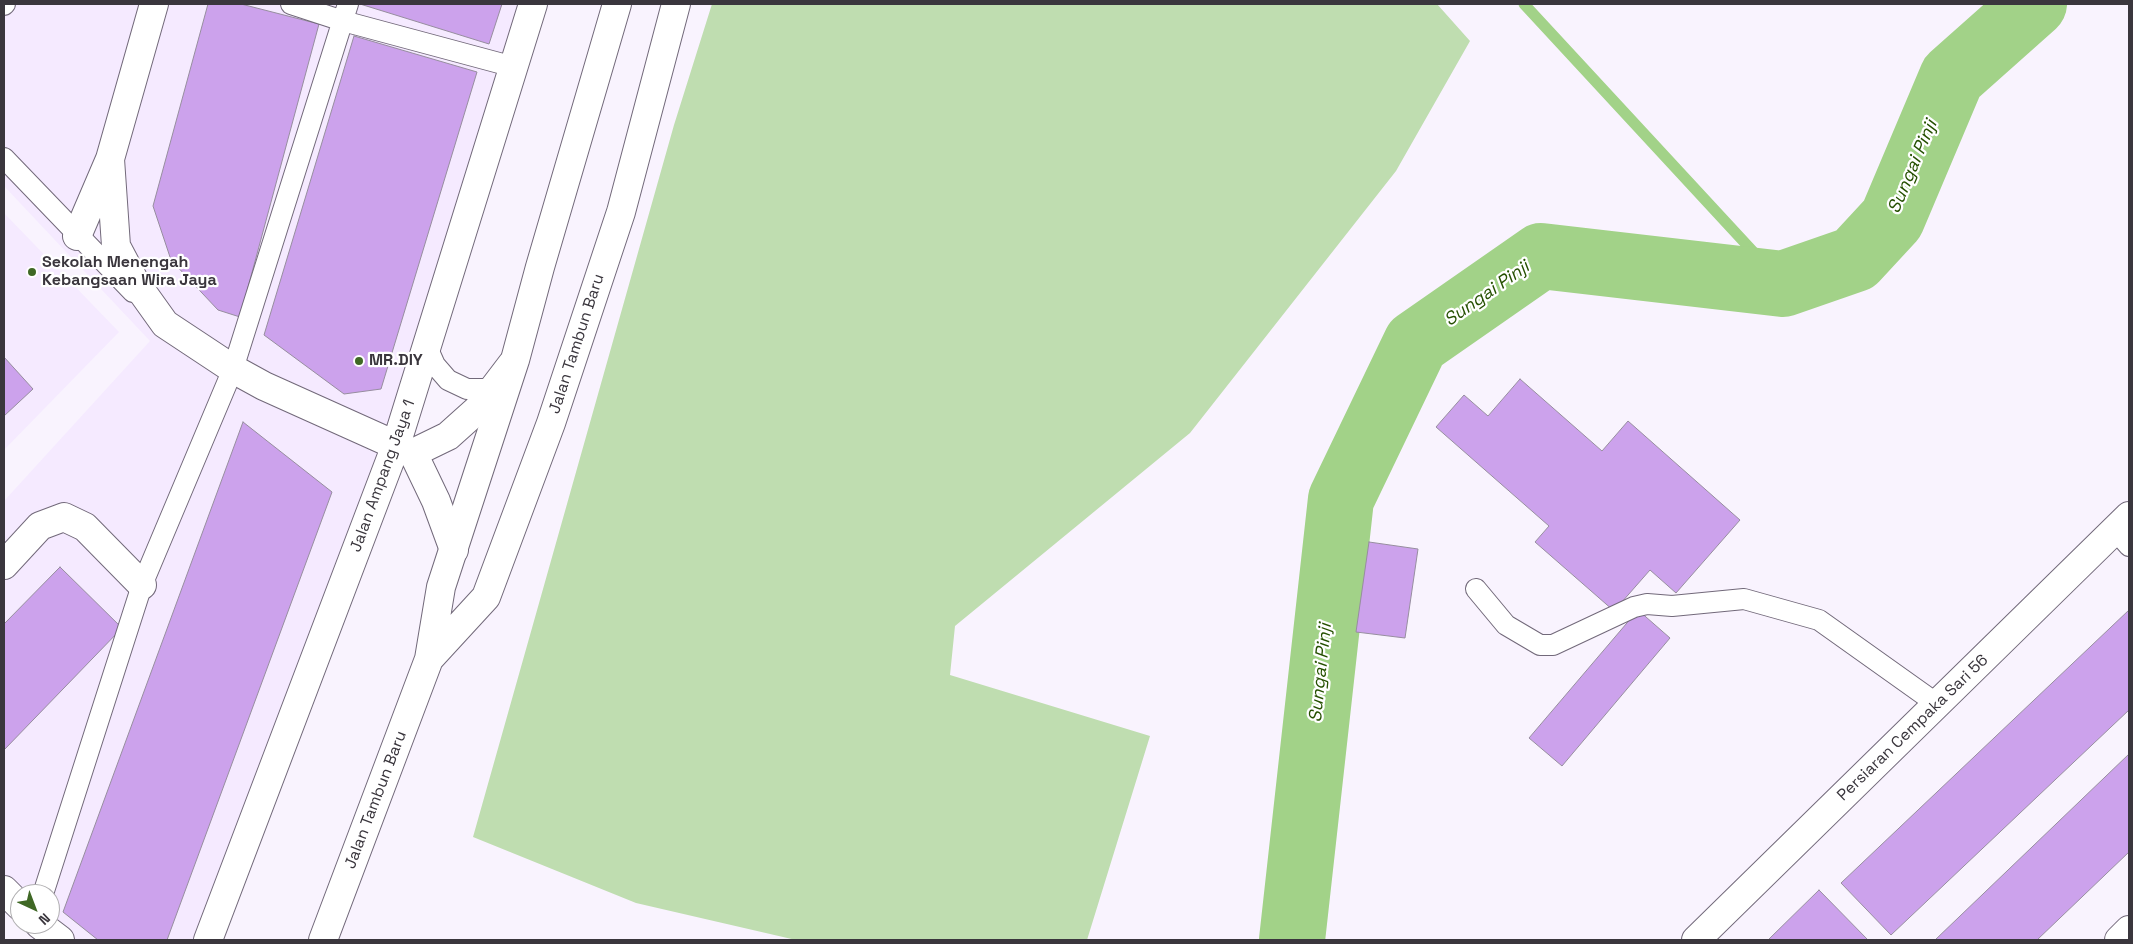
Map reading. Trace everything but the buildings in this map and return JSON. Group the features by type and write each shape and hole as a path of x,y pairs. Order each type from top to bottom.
{"street":[{"path":"78,236 110,159 154,4"},
{"name":"Jalan Ampang Jaya 1","path":"208,940 404,449 427,347 533,4"},
{"name":"Jalan Tambun Baru","path":"323,940 428,659 441,587 515,360 540,267 618,4"},
{"name":"Jalan Tambun Baru","path":"428,659 486,598 551,423 621,212 676,4"},
{"path":"110,159 116,246 135,282 165,324 234,369 264,386 404,449 436,501 454,550"},
{"path":"404,449 448,436 477,410 515,360"},
{"path":"4,565 40,526 64,517 85,527 142,585"},
{"name":"Persiaran Cempaka Sari 56","path":"1696,940 1938,704 2124,531"},
{"path":"2119,940 2129,930"}],"lane":[{"path":"291,4 346,12 514,67"},
{"path":"46,884 142,585 234,369 346,12"},
{"path":"4,158 165,324"},
{"path":"427,347 435,365 448,380 467,390 493,390"},
{"path":"1476,590 1506,625 1540,645 1553,645 1647,604 1672,606 1744,599 1819,620 1938,704"}],"shaded area":[{"path":"4,4 535,4 215,940 68,940 60,932 60,884 11,884 4,877 4,501 150,341 4,186"},
{"name":"Sekolah Menengah Kebangsaan Wira Jaya","path":"4,213 119,332 4,450"}],"green space":[{"path":"712,4 1437,4 1470,41 1396,171 1190,433 955,626 950,675 1150,736 1087,940 796,940 636,903 473,837 674,125"}],"waterway":[{"path":"1524,4 1783,284"},
{"name":"Sungai Pinji","path":"1292,940 1341,499 1416,343 1541,256 1783,284 1855,259 1892,219 1952,77 2034,4"}],"place":[{"name":"Sekolah Menengah Kebangsaan Wira Jaya","path":"32,272"},
{"name":"MR.DIY","path":"359,361"}]}
